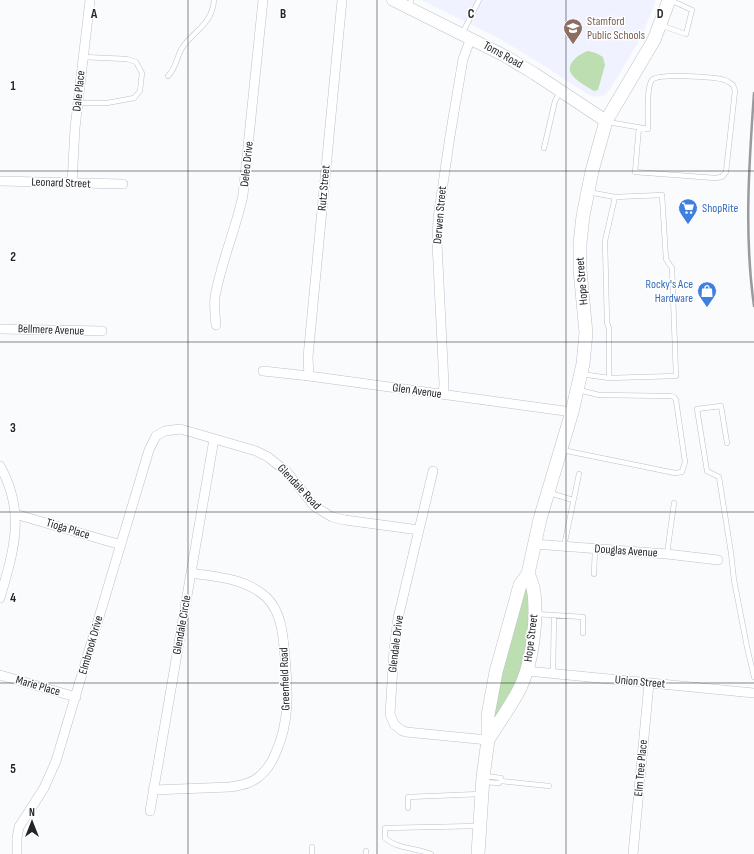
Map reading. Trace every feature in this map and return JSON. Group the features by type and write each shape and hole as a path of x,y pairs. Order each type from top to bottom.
{"main road":[{"name":"Hope Street","path":"478,854 482,784 488,740 488,715 496,672 520,585 528,574 534,544 572,412 581,374 586,333 580,270 580,243 583,216 588,192 606,121 647,53 660,25 669,0"},
{"name":"Hope Street","path":"488,740 519,689 527,671 534,640 535,614 533,585 528,574"}],"street":[{"name":"Dale Place","path":"72,183 78,103 90,0"},
{"name":"Deleo Drive","path":"216,325 215,298 238,218 243,195 263,0"},
{"name":"Rutz Street","path":"309,376 308,357 342,0"},
{"name":"Toms Road","path":"393,0 410,4 505,56 606,121"},
{"name":"Derwen Street","path":"443,394 437,242 438,218 466,36"},
{"name":"Leonard Street","path":"0,181 123,184"},
{"name":"Bellmere Avenue","path":"0,329 102,332"},
{"name":"Glen Avenue","path":"263,371 572,412"},
{"name":"Glendale Road","path":"160,434 172,429 180,429 256,451 268,457 287,472 314,506 332,517 419,530"},
{"name":"Elmbrook Drive","path":"17,854 19,827 37,800 56,761 149,450 152,441 160,434"},
{"name":"Glendale Circle","path":"150,811 214,439"},
{"path":"0,466 11,493 16,530 14,546 0,598"},
{"name":"Glendale Drive","path":"433,471 398,618 390,700 391,719 397,728 406,732 488,740"},
{"name":"Tioga Place","path":"15,514 121,545"},
{"name":"Douglas Avenue","path":"534,544 667,554 718,560"},
{"name":"Greenfield Road","path":"153,790 230,787 243,785 257,779 264,772 273,758 279,745 286,722 288,701 283,635 278,615 273,606 266,597 246,584 223,578 191,573"},
{"name":"Union Street","path":"527,671 754,693"},
{"name":"Marie Place","path":"0,675 76,697"},
{"name":"Elm Tree Place","path":"633,854 649,683"}],"lane":[{"path":"168,76 174,70 182,49 191,37 204,26 209,19 214,6 214,0"},
{"path":"466,36 479,0"},
{"path":"660,25 686,34 692,10 669,0"},
{"path":"78,103 107,103 134,98 140,91 142,72 136,62 127,59 83,57"},
{"path":"606,121 639,127 648,129 649,90 651,81 655,78 671,75 716,79 724,80 733,85 735,91 727,165 726,172 722,177 715,178 635,172 639,127"},
{"path":"544,148 555,101 560,91"},
{"path":"581,374 609,378 676,376 672,268 666,259 662,195 615,198 588,192"},
{"path":"609,378 609,328 607,323 605,242 615,198"},
{"path":"561,450 675,473 682,472 684,468 685,462 676,400 674,397 599,395 578,390"},
{"path":"728,443 721,406 696,409 707,471 719,477 732,553 734,580 754,674"},
{"path":"564,546 579,474"},
{"path":"548,493 573,500"},
{"path":"667,554 674,503"},
{"path":"594,574 595,549"},
{"path":"535,614 554,614 583,618 583,633"},
{"path":"553,674 554,614"},
{"path":"408,808 408,797 482,784 498,777 501,778 501,781 549,786"},
{"path":"431,854 394,844 385,838 385,828 480,826"},
{"path":"312,847 312,854"}],"shaded area":[{"name":"Stamford Public Schools","path":"421,0 656,0 642,36 610,89 605,95 595,97 589,95 500,39"}],"green space":[{"path":"588,51 603,57 605,65 598,90 594,91 575,78 570,72 573,61"},
{"path":"528,587 528,624 524,660 514,687 495,718 498,690 524,588"}],"railway":[{"path":"754,93 748,200 749,253 754,306"}],"place":[{"name":"Stamford Public Schools","path":"573,45"},
{"name":"ShopRite","path":"688,225"},
{"name":"Rocky's Ace Hardware","path":"707,308"}]}
